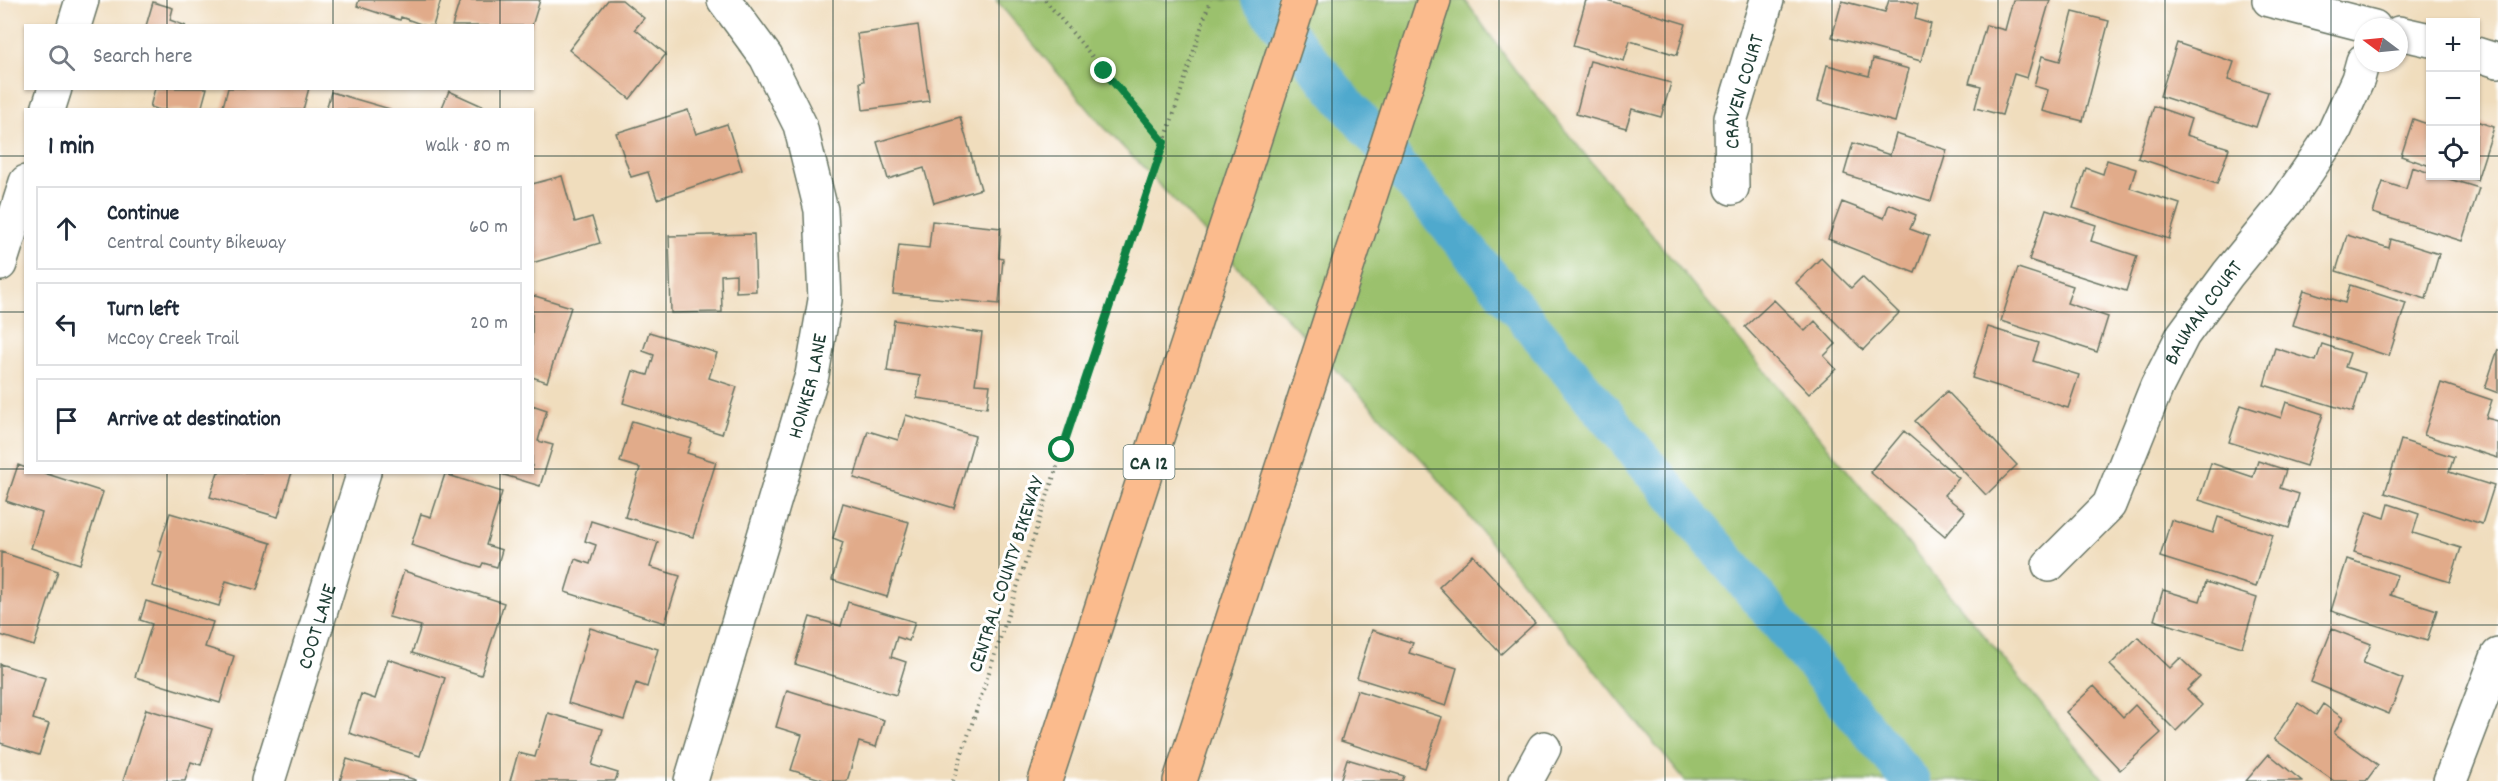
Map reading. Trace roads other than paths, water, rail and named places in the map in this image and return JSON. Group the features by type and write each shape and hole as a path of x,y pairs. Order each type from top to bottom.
{"highway":[{"name":"CA 12","path":"1045,781 1300,0"},
{"path":"1180,781 1434,0"}],"street":[{"path":"75,24 82,0"},
{"name":"HONKER LANE","path":"692,781 812,375 825,300 821,210 800,125 766,57 724,0"},
{"name":"CRAVEN COURT","path":"1732,188 1731,118 1767,0"},
{"path":"2269,0 2354,22"},
{"path":"2408,35 2426,39"},
{"path":"2480,56 2498,61"},
{"name":"BAUMAN COURT","path":"2049,565 2109,506 2157,386 2183,335 2228,274 2286,203 2334,132 2360,72"},
{"path":"49,108 53,90"},
{"path":"0,264 24,189"},
{"name":"COOT LANE","path":"268,781 363,474"},
{"path":"2450,781 2498,655"},
{"path":"1526,781 1544,748"}],"waterway":[{"path":"1260,0 1911,781"}]}
